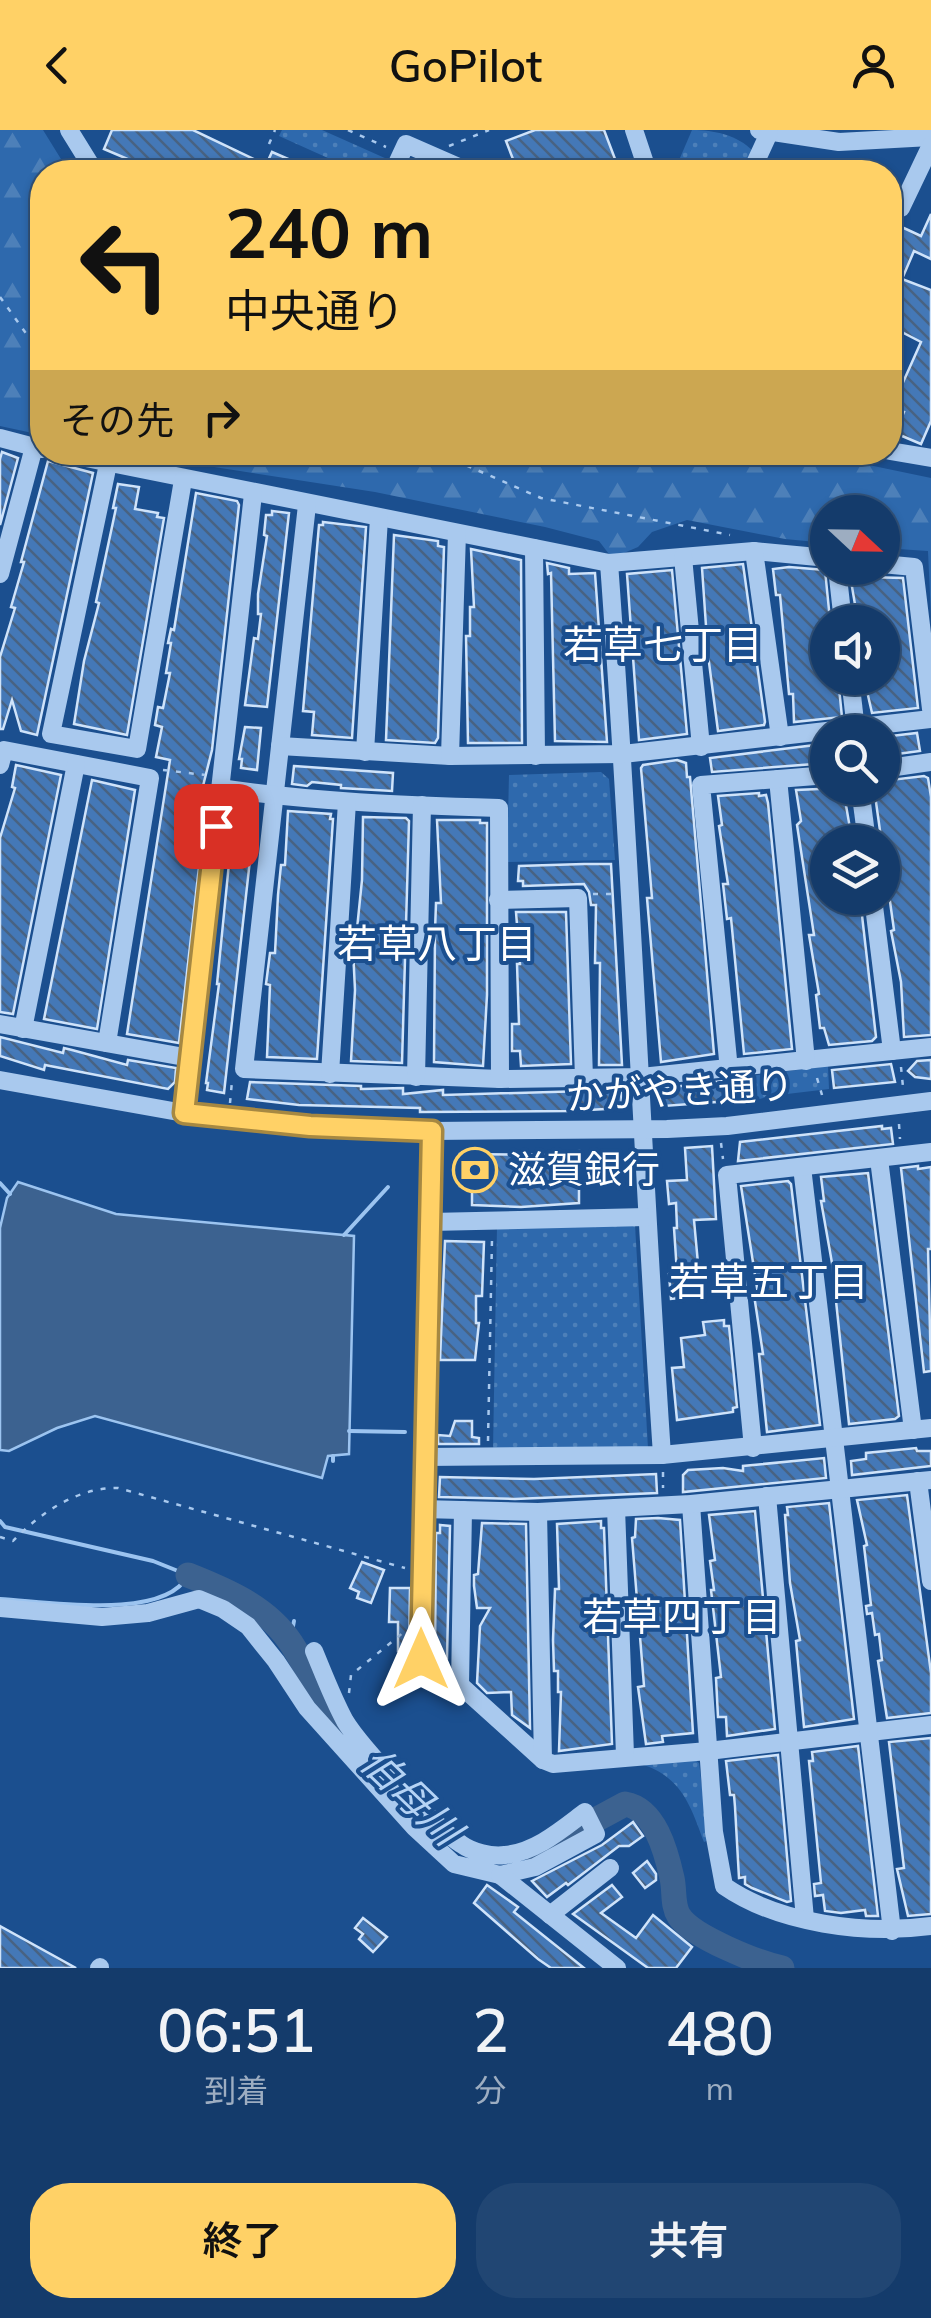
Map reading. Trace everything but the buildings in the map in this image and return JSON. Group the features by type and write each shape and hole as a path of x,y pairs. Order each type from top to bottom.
{"street":[{"path":"634,130 644,160"},
{"path":"832,130 864,130"},
{"path":"769,132 839,142 931,137"},
{"path":"756,160 769,132"},
{"path":"763,160 769,132"},
{"path":"76,134 89,160"},
{"path":"399,160 406,144 442,160"},
{"path":"902,206 931,145"},
{"path":"0,438 30,446"},
{"path":"902,453 931,458"},
{"path":"0,574 33,465"},
{"path":"108,465 51,734 137,750 182,480"},
{"path":"113,465 609,563 754,550 810,556"},
{"path":"184,1113 252,494"},
{"path":"306,505 244,1069 500,1079 640,1077 931,1047"},
{"path":"366,752 379,518"},
{"path":"450,756 457,533"},
{"path":"534,548 536,756"},
{"path":"754,550 780,736"},
{"path":"683,557 701,747"},
{"path":"609,563 662,1460"},
{"path":"900,566 914,567 931,709"},
{"path":"900,724 931,719"},
{"path":"280,746 450,756 623,754 810,734"},
{"path":"0,765 4,750 150,778 107,1044"},
{"path":"900,766 931,762"},
{"path":"24,1029 76,764"},
{"path":"729,1070 701,785 810,776"},
{"path":"778,779 809,1060"},
{"path":"220,788 347,802 498,808 500,1079"},
{"path":"330,1074 347,802"},
{"path":"416,1077 422,805"},
{"path":"498,900 578,898 584,1078"},
{"path":"875,915 895,1051"},
{"path":"0,1024 190,1058"},
{"name":"かがやき通り","path":"0,1080 184,1113 310,1126 432,1131 644,1131 728,1126 931,1101"},
{"path":"432,1131 421,1659 460,1685 543,1760 553,1764 708,1752 931,1725"},
{"path":"752,1448 727,1176 931,1152"},
{"path":"423,1458 662,1460 922,1429 880,1159"},
{"path":"802,1166 892,1931"},
{"path":"430,1222 646,1217"},
{"path":"422,1509 538,1512 690,1504 924,1480 931,1580"},
{"path":"767,1496 805,1918"},
{"path":"690,1504 714,1832 724,1886 746,1902 776,1914 892,1931 931,1926"},
{"path":"616,1508 625,1756"},
{"path":"460,1685 463,1510"},
{"path":"538,1512 543,1760"},
{"path":"0,1608 102,1617 148,1613 199,1599 223,1609 248,1626 306,1708 415,1828 454,1864 500,1875 617,1968"},
{"path":"314,1651 347,1724 425,1812 460,1844 503,1856 546,1841 584,1812 596,1834 535,1867 500,1875"},
{"path":"550,1914 610,1868"}],"path":[{"path":"269,144 275,130"},
{"path":"348,130 402,154"},
{"path":"428,154 490,130"},
{"path":"0,297 30,339"},
{"path":"465,465 541,498 728,535"},
{"path":"578,898 583,894 619,894"},
{"path":"895,1051 903,1086"},
{"path":"809,1060 822,1095"},
{"path":"230,1105 234,1070"},
{"path":"720,1136 727,1176"},
{"path":"487,1458 492,1222"},
{"path":"662,1460 664,1505"},
{"path":"0,1537 12,1541 36,1516 98,1487 118,1488 422,1573"},
{"path":"347,1724 351,1675 401,1631 420,1633"}],"green space":[{"path":"0,130 43,130 62,160 30,160 30,432 0,426"},
{"path":"282,130 322,130 387,159 332,160 279,136"},
{"path":"692,130 725,134 753,151 749,160 679,160"},
{"path":"201,465 869,465 931,478 931,616 928,551 900,549 900,495 810,495 810,541 687,520 652,532 638,547 612,558 599,541 375,492"},
{"path":"601,772 609,779 615,860 507,862 509,775"},
{"path":"828,1066 829,1089 753,1101 751,1076"},
{"path":"635,1225 648,1448 493,1450 497,1227"},
{"path":"693,1758 699,1763 709,1840 704,1842 676,1786 644,1765"}],"shaded area":[{"path":"18,1182 116,1214 354,1236 349,1454 328,1456 322,1478 95,1416 57,1428 9,1451 0,1450 0,1228 7,1198"}],"waterway":[{"path":"0,1183 10,1194"},
{"path":"344,1235 388,1187"},
{"path":"349,1431 405,1432"},
{"path":"333,1456 333,1461"},
{"name":"伯母川","path":"0,1521 5,1527 153,1561 188,1575 175,1590 130,1604 73,1605 0,1599"},
{"name":"伯母川","path":"188,1575 231,1594 270,1619 291,1643 349,1735"},
{"path":"290,1642 294,1621"},
{"name":"伯母川","path":"536,1852 625,1804 635,1808 658,1833 673,1883 675,1907 686,1924 727,1948 782,1968"}],"place":[{"name":"滋賀銀行","path":"475,1170"}],"district":[{"name":"若草七丁目","path":"663,645"},
{"name":"若草八丁目","path":"437,944"},
{"name":"若草五丁目","path":"769,1282"},
{"name":"若草四丁目","path":"682,1617"}],"route":[{"path":"216,826 184,1113 310,1126 432,1131 421,1659"}]}
